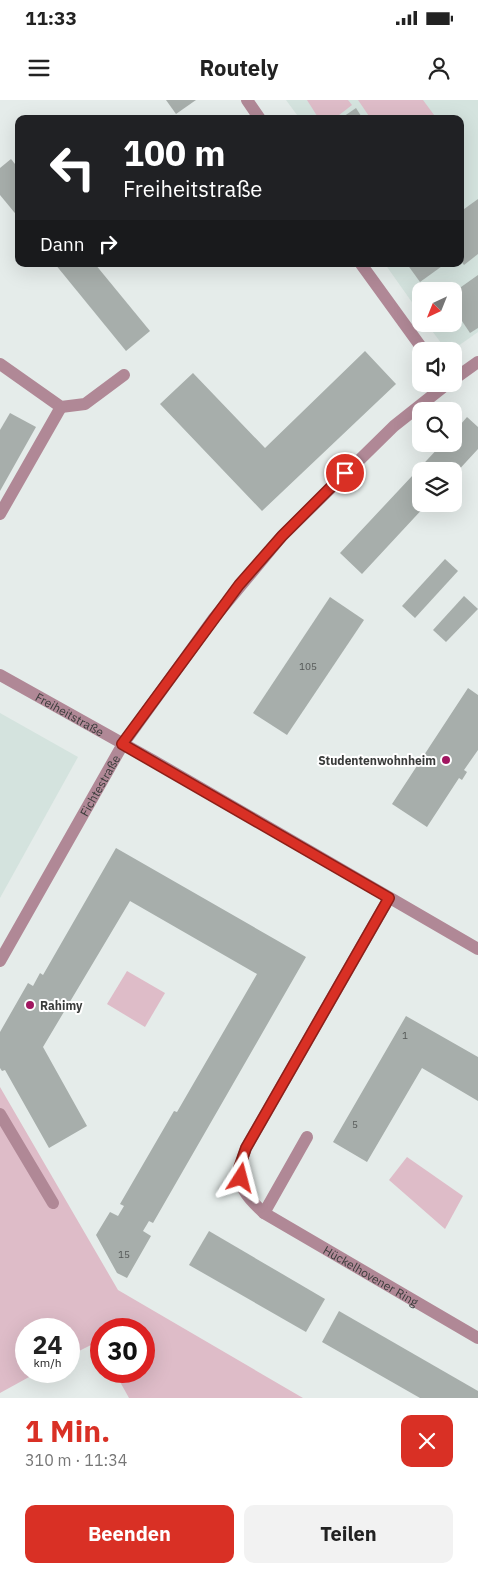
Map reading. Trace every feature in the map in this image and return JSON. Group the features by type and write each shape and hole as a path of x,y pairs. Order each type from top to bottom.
{"street":[{"path":"247,100 257,115"},
{"path":"363,267 417,342"},
{"path":"462,373 478,362"},
{"path":"0,364 61,407 85,404 124,375"},
{"name":"Fichtestraße","path":"0,962 122,744 214,618 282,536 394,426 437,392"},
{"path":"0,514 61,407"},
{"name":"Freiheitstraße","path":"0,675 478,949"},
{"name":"Hückelhovener Ring","path":"389,898 246,1148 239,1168 242,1188 251,1201 264,1213 478,1338"},
{"path":"0,1114 53,1203"},
{"path":"264,1213 307,1137"}],"shaded area":[{"path":"286,100 478,100 478,332 462,343 440,342 433,332 462,332 462,282 412,282 412,302 387,267 464,267 464,115 297,115"},
{"path":"307,100 348,100 352,105 339,115 316,115"},
{"path":"358,100 423,100 434,115 368,115"},
{"path":"0,713 78,757 0,898"},
{"path":"127,971 165,993 145,1027 107,1004"},
{"path":"0,1087 118,1290 303,1398 129,1398 121,1383 155,1383 155,1318 90,1318 90,1346 80,1350 80,1318 15,1318 15,1383 18,1383 0,1393"},
{"path":"407,1157 463,1196 445,1229 389,1180"}],"building":[{"path":"166,100 196,100 176,114"},
{"path":"356,108 360,115 346,115"},
{"path":"11,159 15,164 15,213 0,195 0,168"},
{"path":"478,199 478,254 464,265 464,209"},
{"path":"57,267 97,267 150,331 126,351"},
{"path":"409,267 441,267 420,282"},
{"path":"478,275 478,328 470,333 462,321 462,286"},
{"path":"365,351 396,384 262,511 160,404 193,373 265,448"},
{"path":"10,413 36,427 0,491 0,430"},
{"path":"467,417 478,427 478,449 462,466 462,462 425,462 435,452 462,452 462,423"},
{"path":"412,476 412,512 420,512 362,574 340,553"},
{"path":"445,559 458,571 415,618 402,606"},
{"path":"464,596 478,609 446,642 433,630"},
{"path":"330,597 364,620 287,735 253,713"},
{"name":"Studentenwohnheim","path":"468,688 478,695 478,750 464,770 467,772 462,780 459,778 427,827 392,804"},
{"path":"116,848 306,957 153,1223 149,1221 143,1231 151,1236 127,1278 117,1273 96,1235 110,1212 118,1216 124,1206 120,1204 174,1111 177,1112 257,974 130,901 43,1047 87,1126 49,1148 5,1070 2,1071 0,1068 0,1032 28,983 33,986 40,973 43,975"},
{"path":"406,1016 478,1057 478,1101 422,1068 367,1162 333,1142"},
{"path":"209,1231 325,1299 306,1332 189,1265"},
{"path":"339,1311 478,1391 478,1398 420,1398 322,1342"}],"place":[{"name":"Studentenwohnheim","path":"446,760"},
{"name":"Rahimy","path":"30,1005"}],"route":[{"path":"241,1178 239,1168 246,1148 389,898 122,744 239,585 282,536 345,473"}]}
